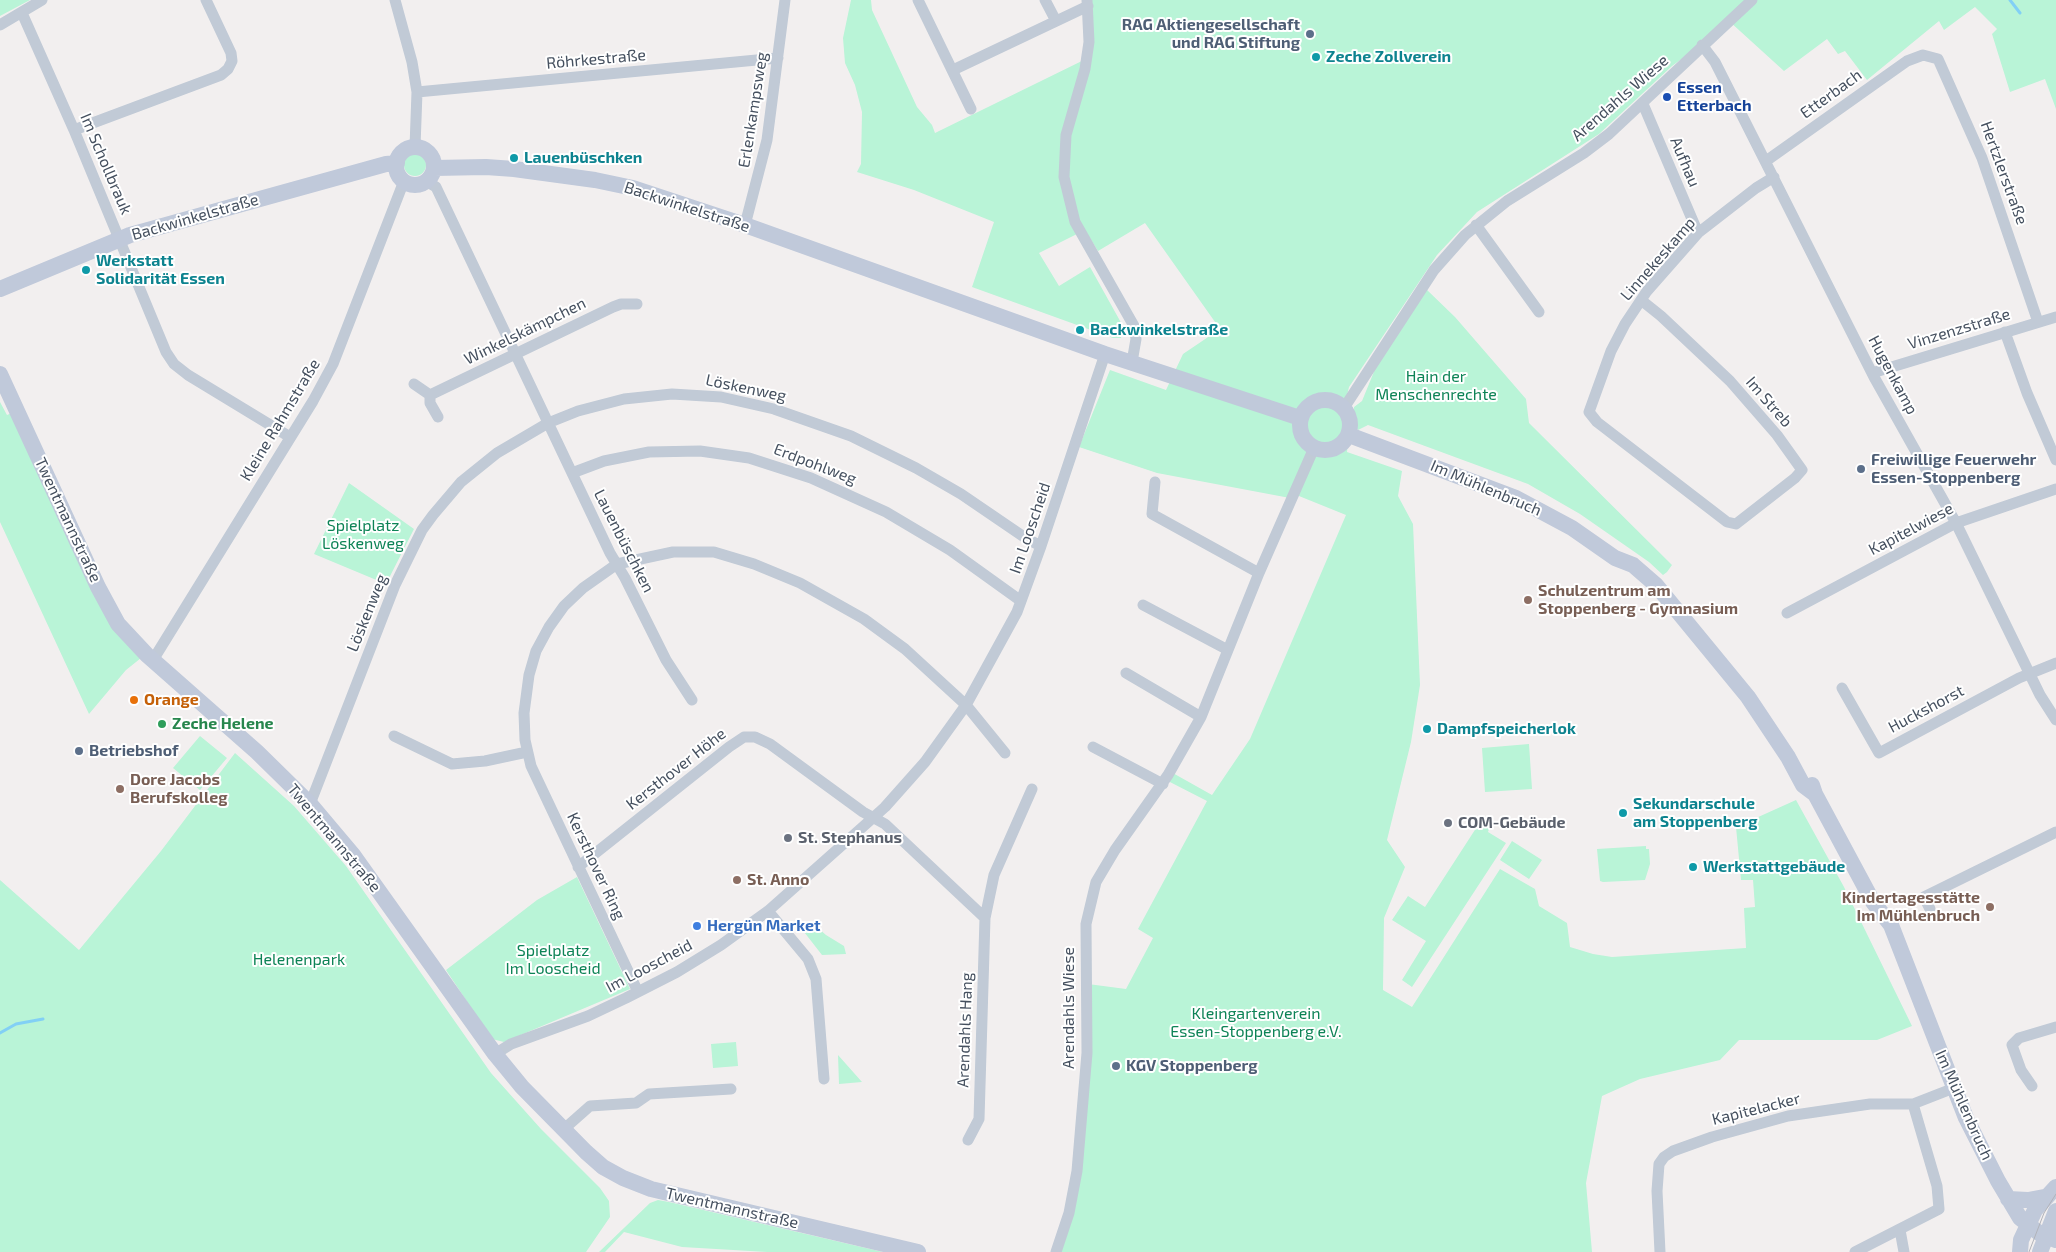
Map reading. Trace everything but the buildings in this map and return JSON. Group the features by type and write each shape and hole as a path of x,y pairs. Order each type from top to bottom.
{"main road":[{"path":"415,147 428,152 434,161 430,174 415,184 404,181 398,174 397,163 402,152 415,147"},
{"name":"Backwinkelstraße","path":"0,289 120,239 386,164 397,163"},
{"name":"Backwinkelstraße","path":"430,174 495,168 595,180 633,188 745,225 1106,354 1300,418"},
{"name":"Twentmannstraße","path":"0,374 111,613 137,646 257,752 310,804 353,855 495,1054 522,1087 603,1167 636,1184 918,1252"},
{"path":"1321,400 1335,402 1344,408 1350,422 1349,435 1336,448 1326,450 1314,448 1302,435 1300,418 1310,405 1321,400"},
{"name":"Im Mühlenbruch","path":"1349,435 1516,498 1572,528 1615,558 1644,586 1666,599 1748,697 1788,757 1803,785 1815,794 1873,902 1890,925 1900,949 1902,960 1966,1118 2008,1200 2020,1218 2050,1238 2056,1249"},
{"path":"2008,1200 2028,1200 2050,1192"},
{"path":"2020,1252 2021,1240 2028,1225 2050,1192"},
{"path":"2040,1252 2050,1238 2056,1211"}],"street":[{"path":"0,26 42,0"},
{"path":"74,130 220,75 228,69 232,61 231,53 206,0"},
{"path":"395,0 412,62 417,92 415,147"},
{"name":"Erlenkampsweg","path":"745,225 767,140 785,0"},
{"path":"918,0 971,109"},
{"path":"1045,0 1056,21"},
{"name":"Arendahls Wiese","path":"1344,408 1434,270 1476,225 1507,201 1596,145 1752,0"},
{"path":"953,70 1056,21 1088,3 1088,49 1085,69 1066,135 1064,177 1075,222 1134,326 1136,339 1132,362"},
{"name":"Im Schollbrauk","path":"22,12 74,130 166,352 174,364 188,375 290,437"},
{"name":"Hugenkamp","path":"1702,45 1715,62 1872,373 1956,523 2030,674 2056,720"},
{"name":"Hertzlerstraße","path":"1917,56 1928,55 1938,59 1969,125 2038,322"},
{"name":"Etterbach","path":"1766,161 1888,72 1917,56"},
{"name":"Röhrkestraße","path":"417,92 778,58"},
{"name":"Aufhau","path":"1642,104 1698,233"},
{"name":"Lauenbüschken","path":"430,174 617,564 666,660 692,700"},
{"name":"Linnekeskamp","path":"1732,524 1590,415 1600,377 1611,351 1641,300 1698,233 1756,188 1774,177"},
{"name":"Kleine Rahmstraße","path":"153,660 333,364 404,181"},
{"path":"1476,225 1539,312"},
{"name":"Im Streb","path":"1641,300 1661,316 1730,381 1777,435 1802,470 1795,478 1744,518 1732,524"},
{"name":"Winkelskämpchen","path":"430,395 613,307 621,304 637,304"},
{"name":"Vinzenzstraße","path":"1872,373 2056,317"},
{"path":"2005,332 2027,393 2056,460"},
{"name":"Im Looscheid","path":"495,1054 512,1044 588,1016 638,992 700,958 768,911 874,818 925,762 966,705 996,654 1021,601 1106,354"},
{"path":"414,384 430,395 430,402 438,417"},
{"name":"Löskenweg","path":"310,804 394,584 422,530 446,499 476,469 516,440 548,423 600,405 650,396 696,394 747,402 800,417 880,450 942,482 988,511 1027,539 1041,546"},
{"name":"Arendahls Wiese","path":"1056,1252 1072,1199 1080,1133 1087,1052 1086,924 1089,904 1096,882 1163,784 1201,717 1259,573 1314,448"},
{"name":"Erdpohlweg","path":"572,473 604,461 649,452 700,451 757,460 838,489 886,512 950,550 1021,601"},
{"path":"1155,482 1152,514 1259,573"},
{"name":"Kapitelwiese","path":"1786,613 1956,523 2056,489"},
{"name":"Kersthover Ring","path":"638,992 541,789 527,752 524,713 525,694 536,651 549,627 564,606 583,588 617,564 653,554 693,550 735,558 775,572 819,593 884,633 927,667 966,705"},
{"path":"1143,605 1228,650"},
{"name":"Huckshorst","path":"1842,688 1879,753 2030,674 2056,663"},
{"path":"1126,673 1201,717"},
{"path":"966,705 1005,753"},
{"path":"394,736 452,764 485,761 527,752"},
{"name":"Kersthover Höhe","path":"578,867 728,747 744,737 755,737 770,744 874,818"},
{"path":"1092,747 1163,784"},
{"name":"Arendahls Hang","path":"968,1140 979,1119 985,918 994,876 1032,789"},
{"path":"874,818 885,824 985,918"},
{"path":"1930,908 1924,898 2056,832"},
{"path":"768,911 808,959 816,979 824,1079"},
{"path":"2032,1086 2021,1070 2012,1045 2019,1038 2056,1027"},
{"path":"564,1129 590,1106 636,1103 649,1094 731,1088"},
{"name":"Kapitelacker","path":"1660,1252 1659,1164 1664,1156 1729,1132 1793,1115 1870,1104 1913,1104 1954,1088"},
{"path":"1855,1252 1936,1212 1940,1205 1937,1186 1913,1104"},
{"path":"1900,1230 1904,1252"}],"green space":[{"path":"0,0 30,0 0,16"},
{"name":"Kleingartenverein Essen-Stoppenberg e.V.","path":"851,0 871,0 872,10 917,107 932,125 935,133 1090,57 1089,0 1748,0 1702,44 1672,66 1599,134 1477,212 1437,255 1349,387 1344,408 1350,423 1347,452 1402,471 1398,496 1413,524 1420,685 1411,742 1387,840 1405,867 1384,918 1383,990 1412,1007 1500,869 1535,889 1539,906 1567,923 1570,947 1612,957 1746,948 1744,908 1755,907 1753,880 1741,880 1736,827 1796,800 1844,887 1912,1026 1877,1040 1739,1040 1720,1060 1640,1079 1602,1096 1586,1183 1592,1252 1058,1252 1071,1214 1088,984 1126,989 1153,938 1138,929 1207,801 1166,780 1171,772 1212,795 1250,739 1346,515 1294,494 1290,498 1157,473 1079,447 1110,370 1166,390 1183,354 1220,329 1145,223 1098,251 1085,230 1039,253 1059,286 1090,267 1124,328 1121,338 1113,338 972,287 994,222 914,190 857,172 861,164 862,112 855,85 845,63 843,38"},
{"path":"1754,0 2056,0 2056,109 2045,79 2010,92 1992,34 1997,29 1975,7 1944,30 1939,21 1867,80 1845,51 1838,54 1827,39 1784,71 1729,21"},
{"path":"415,154 423,157 426,165 423,173 415,176 407,173 404,165 407,157"},
{"name":"Hain der Menschenrechte","path":"1426,289 1455,317 1526,399 1529,423 1672,565 1667,572 1663,575 1649,562 1580,514 1528,484 1368,425 1358,430 1354,422 1354,407 1362,401 1380,357"},
{"path":"0,402 7,415 12,413 141,658 126,670 89,714 0,522"},
{"name":"Spielplatz Löskenweg","path":"349,483 414,529 386,584 314,554"},
{"path":"200,736 227,758 200,790 173,768"},
{"path":"1529,744 1532,789 1485,792 1482,748"},
{"name":"Helenenpark","path":"235,753 294,806 346,866 491,1073 541,1129 600,1188 609,1201 610,1217 586,1252 0,1252 0,880 79,950 161,851"},
{"path":"1482,819 1490,826 1488,832 1506,843 1412,987 1402,980 1426,941 1392,920 1408,896 1425,907"},
{"path":"1512,841 1542,860 1529,879 1500,860"},
{"path":"1646,846 1646,849 1649,849 1650,864 1645,880 1600,881 1597,849"},
{"name":"Spielplatz Im Looscheid","path":"577,877 630,989 504,1042 492,1039 446,970 537,900"},
{"path":"810,921 826,935 844,946 846,954 822,955 801,928"},
{"path":"736,1042 738,1066 713,1068 711,1044"},
{"path":"838,1055 862,1082 839,1084"},
{"path":"658,1200 883,1252 767,1252 682,1247 624,1232 605,1252 599,1252 650,1203"}],"waterway":[{"path":"2010,0 2020,13"},
{"path":"0,1033 16,1024 43,1019"}],"tram line":[{"path":"2029,1252 2044,1213 2056,1194"}],"place":[{"name":"RAG Aktiengesellschaft und RAG Stiftung","path":"1310,34"},
{"name":"Zeche Zollverein","path":"1316,57"},
{"name":"Essen Etterbach","path":"1667,97"},
{"name":"Lauenbüschken","path":"514,158"},
{"name":"Werkstatt Solidarität Essen","path":"86,270"},
{"name":"Backwinkelstraße","path":"1080,330"},
{"name":"Freiwillige Feuerwehr Essen-Stoppenberg","path":"1861,469"},
{"name":"Schulzentrum am Stoppenberg - Gymnasium","path":"1528,600"},
{"name":"Orange","path":"134,700"},
{"name":"Zeche Helene","path":"162,724"},
{"name":"Dampfspeicherlok","path":"1427,729"},
{"name":"Betriebshof","path":"79,751"},
{"name":"Dore Jacobs Berufskolleg","path":"120,789"},
{"name":"Sekundarschule am Stoppenberg","path":"1623,813"},
{"name":"COM-Gebäude","path":"1448,823"},
{"name":"St. Stephanus","path":"788,838"},
{"name":"Werkstattgebäude","path":"1693,867"},
{"name":"St. Anno","path":"737,880"},
{"name":"Kindertagesstätte Im Mühlenbruch","path":"1990,907"},
{"name":"Hergün Market","path":"697,926"},
{"name":"KGV Stoppenberg","path":"1116,1066"}]}
